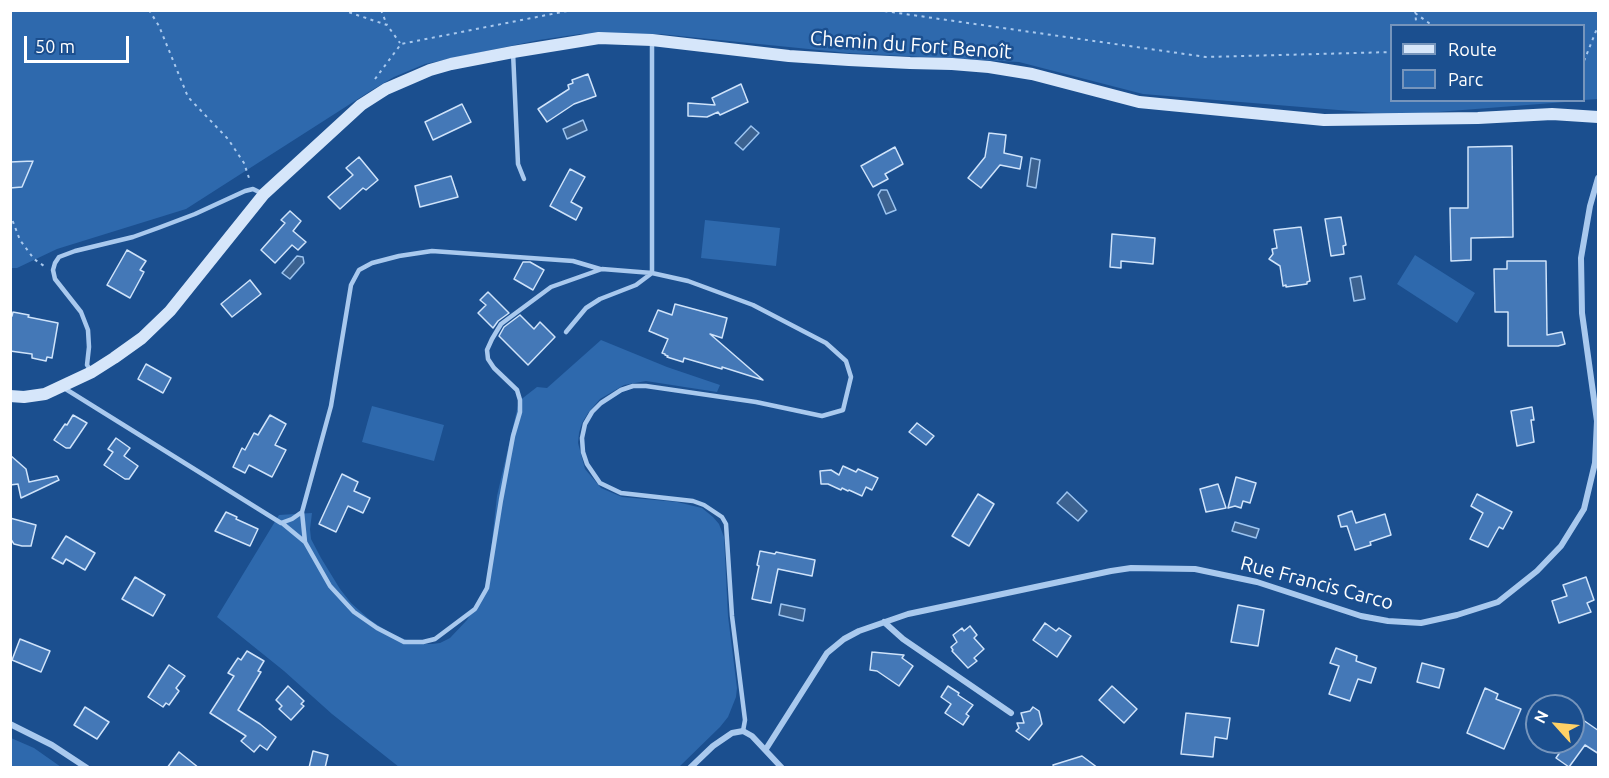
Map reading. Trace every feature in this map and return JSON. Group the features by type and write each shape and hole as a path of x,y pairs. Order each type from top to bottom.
{"street":[{"name":"Chemin du Fort Benoît","path":"10,396 45,394 62,387 92,372 142,338 170,311 259,192 361,105 386,89 429,70 513,52 599,38 652,40 789,56 910,63 952,63 989,67 1032,74 1139,102 1324,120 1478,118 1552,114 1599,117"},
{"name":"Rue Francis Carco","path":"766,750 827,653 844,639 859,631 908,614 1111,571 1131,568 1195,569 1257,582 1361,616 1388,621 1421,623 1498,602 1537,572 1561,546 1584,509 1595,463 1597,421 1582,313 1581,258 1590,206 1599,178"},
{"path":"884,622 903,639 1011,713"},
{"path":"10,724 52,745 87,768"},
{"path":"690,768 722,739 732,733 742,731 752,736 782,768"}],"lane":[{"path":"652,40 652,273"},
{"path":"513,52 518,164 524,179"},
{"name":"Chemin du Fort Benoît","path":"53,270 59,257 133,237 195,214 245,191 259,192"},
{"path":"305,542 302,513 331,406 351,285 360,270 372,263 432,251 573,261 602,269 652,273 688,280 753,305 826,343 846,361 851,377 843,410 822,416 756,402 646,386 633,387 621,390 592,412 585,424 582,438 587,464 600,483 621,493 693,501 704,505 722,517 726,524 732,616 744,720 742,731"},
{"path":"62,387 281,523 305,542 330,586 354,612 377,628 404,642 423,642 435,639 475,609 488,588 501,500 520,412 517,390 488,359 489,344 501,324 551,287 602,269"},
{"path":"53,270 54,279 81,312 88,330 87,365 92,372"},
{"path":"566,332 586,308 600,299 636,285 652,273"},
{"path":"281,523 302,513"}],"path":[{"path":"149,10 159,26 188,97 228,139 259,192"},
{"path":"342,10 387,25"},
{"path":"381,10 387,25 401,44"},
{"path":"373,83 401,44 572,10"},
{"path":"877,10 1206,57 1390,52"},
{"path":"1415,12 1430,24"},
{"path":"1585,59 1599,26"},
{"path":"10,214 20,240 34,260 53,270"}],"green space":[{"path":"10,11 1598,11 1598,99 1585,100 1585,24 1390,24 1390,102 1565,102 1399,115 1143,94 1019,62 848,53 660,34 580,34 539,40 425,64 394,77 186,209 57,249 17,268 11,268"},
{"path":"705,220 780,228 776,266 701,258"},
{"path":"1415,255 1475,293 1457,323 1397,284"},
{"path":"601,340 667,367 720,385 717,392 646,381 624,385 600,399 588,413 579,433 578,443 585,469 601,488 622,497 677,502 702,508 719,524 724,537 728,616 737,688 736,697 728,717 720,727 679,767 399,767 217,617 279,515 312,513 311,539 340,589 351,603 370,620 390,633 416,644 440,643 450,638 467,620 487,580 497,496 519,401 537,387 547,388"},
{"path":"372,406 444,425 434,461 362,442"},
{"path":"11,738 34,748 61,767 11,767"}],"shaded area":[{"path":"583,120 587,130 567,139 563,129"},
{"path":"751,126 759,133 743,150 735,143"},
{"path":"1031,158 1040,160 1036,188 1027,186"},
{"path":"881,190 887,190 896,210 886,214 878,195"},
{"path":"297,256 303,257 304,263 290,279 282,273"},
{"path":"1361,276 1365,299 1354,301 1350,278"},
{"path":"1067,492 1087,511 1078,521 1057,503"},
{"path":"1235,522 1259,529 1256,538 1232,531"},
{"path":"781,604 805,609 803,621 779,615"}],"building":[{"path":"588,74 596,96 574,104 547,122 538,109 569,89 568,85 573,83 572,80"},
{"path":"741,84 748,102 720,115 718,112 707,117 688,116 688,103 715,105 712,98"},
{"path":"462,104 471,122 433,140 425,122"},
{"path":"989,133 1006,135 1004,153 1022,157 1020,169 1000,165 981,188 968,178 985,157"},
{"path":"1512,146 1513,237 1471,238 1471,260 1451,261 1450,208 1468,208 1468,147"},
{"path":"895,147 903,164 885,174 888,179 873,187 861,166"},
{"path":"359,157 378,180 366,190 363,188 340,209 328,197 353,175 346,168"},
{"path":"33,161 22,187 10,188 10,162"},
{"path":"570,169 585,177 571,202 582,208 576,220 550,206"},
{"path":"451,176 458,197 420,207 415,186"},
{"path":"290,211 301,221 293,231 306,242 298,250 292,245 275,263 261,250 285,223 281,220"},
{"path":"1341,217 1346,245 1343,246 1344,254 1331,256 1325,219"},
{"path":"1301,227 1310,281 1307,284 1286,287 1286,285 1283,286 1280,266 1269,259 1273,254 1272,249 1277,248 1274,230"},
{"path":"1112,234 1155,238 1153,264 1121,261 1121,268 1110,267"},
{"path":"127,250 146,261 140,270 144,272 130,298 107,285"},
{"path":"1507,261 1546,261 1547,335 1562,332 1565,344 1508,346 1508,312 1495,312 1494,269 1507,269"},
{"path":"523,262 530,262 544,270 533,290 514,279"},
{"path":"250,280 261,294 232,317 221,304"},
{"path":"488,292 509,313 493,328 478,313 486,305 480,300"},
{"path":"675,304 727,318 722,338 710,334 763,380 684,358 683,362 662,353 668,339 649,331 658,310 672,315"},
{"path":"13,312 58,323 52,358 47,357 46,361 32,358 32,354 10,351 10,316"},
{"path":"520,315 534,329 540,322 555,337 528,365 499,336 504,327"},
{"path":"146,364 171,378 163,393 138,379"},
{"path":"1532,407 1534,442 1517,446 1511,411"},
{"path":"73,415 87,423 70,448 66,448 54,440"},
{"path":"270,415 286,424 275,445 286,450 272,477 249,465 245,473 233,467 242,448 245,450 254,433 258,435"},
{"path":"917,423 934,436 926,445 909,432"},
{"path":"116,438 130,448 124,456 138,466 129,479 125,479 104,465 113,452 108,449"},
{"path":"10,455 26,469 29,482 57,476 59,480 21,498 18,484 10,485"},
{"path":"843,466 856,472 858,469 878,478 872,490 866,487 862,496 849,490 821,484 820,471 831,470 839,475"},
{"path":"342,474 358,482 354,491 370,498 363,513 348,506 336,532 319,524"},
{"path":"1236,477 1256,483 1250,503 1243,501 1241,508 1235,506 1228,508"},
{"path":"1218,484 1226,508 1206,512 1200,489"},
{"path":"978,494 994,504 969,546 952,536"},
{"path":"1477,494 1512,512 1503,529 1499,527 1488,547 1470,539 1483,513 1471,506"},
{"path":"1352,511 1356,523 1385,514 1391,535 1355,550 1347,526 1341,527 1338,516"},
{"path":"226,512 258,529 250,546 215,531"},
{"path":"10,518 36,525 31,546 14,544 10,538"},
{"path":"66,536 95,553 85,570 66,559 63,564 52,558"},
{"path":"760,551 815,560 812,576 778,569 771,603 752,599"},
{"path":"135,577 165,595 153,616 122,599"},
{"path":"1586,577 1594,600 1587,603 1591,612 1559,623 1552,601 1567,596 1563,585"},
{"path":"1238,605 1264,610 1258,646 1231,642"},
{"path":"1045,623 1056,631 1059,628 1071,636 1057,657 1033,640"},
{"path":"970,626 977,635 974,638 984,649 974,658 977,661 968,668 951,647 957,642 953,635 962,628 964,631"},
{"path":"20,639 50,651 41,672 12,660"},
{"path":"1336,648 1357,656 1356,661 1376,668 1371,683 1358,679 1350,701 1329,694 1339,666 1330,663"},
{"path":"247,651 264,661 258,671 261,672 238,710 276,737 267,750 260,745 254,752 241,741 246,736 210,713 234,676 228,673 238,658 241,660"},
{"path":"872,652 904,655 902,658 913,666 899,686 877,671 870,670"},
{"path":"1422,663 1444,669 1439,688 1417,682"},
{"path":"169,665 185,676 176,688 179,691 169,705 166,703 163,707 148,697"},
{"path":"288,686 304,701 301,704 304,706 291,720 279,709 282,706 276,700"},
{"path":"948,686 973,705 966,714 969,716 963,725 945,713 951,704 941,697"},
{"path":"1112,686 1137,709 1124,723 1099,700"},
{"path":"1485,688 1498,694 1496,699 1521,709 1504,749 1467,733"},
{"path":"85,707 109,722 97,739 74,725"},
{"path":"1033,707 1039,711 1042,724 1029,740 1016,731 1019,728 1017,723 1024,723 1021,713 1030,711"},
{"path":"1186,713 1230,718 1227,739 1215,737 1213,757 1181,754"},
{"path":"1585,721 1599,731 1599,754 1585,745"},
{"path":"313,751 328,755 325,768 309,768"},
{"path":"179,752 199,768 167,768"},
{"path":"1559,754 1578,754 1569,767 1556,758"},
{"path":"1082,756 1098,768 1054,768 1053,765"}]}
